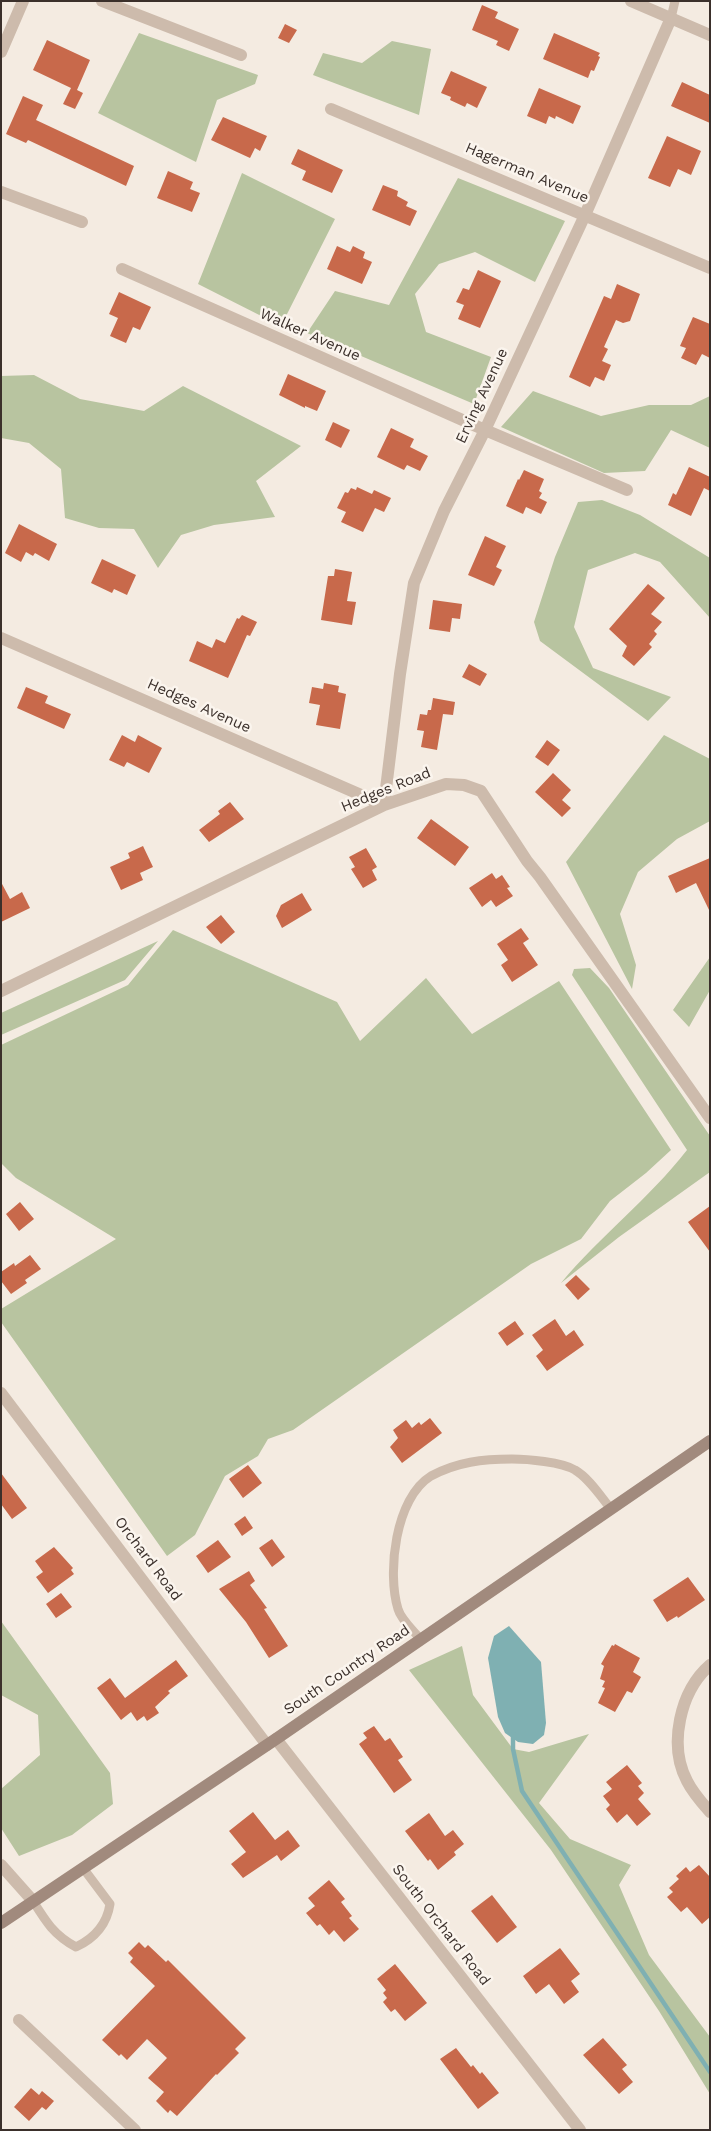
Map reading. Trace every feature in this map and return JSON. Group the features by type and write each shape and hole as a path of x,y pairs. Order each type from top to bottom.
{"main road":[{"name":"South Country Road","path":"1,1923 272,1742 710,1442"}],"street":[{"path":"1,52 23,1"},
{"path":"102,1 242,55"},
{"path":"631,1 710,35"},
{"name":"Erving Avenue","path":"384,805 400,674 414,583 444,511 585,215 671,18"},
{"name":"Hagerman Avenue","path":"331,109 710,268"},
{"path":"1,192 82,222"},
{"name":"Walker Avenue","path":"122,270 484,430 626,490"},
{"name":"Hedges Avenue","path":"1,638 384,805"},
{"name":"Hedges Road","path":"1,991 384,805 446,784 464,785 481,791 527,861 710,1118"},
{"name":"Orchard Road","path":"1,1393 272,1742"},
{"path":"710,1665 702,1671 689,1690 678,1734 680,1758 686,1781 710,1812"},
{"name":"South Orchard Road","path":"272,1742 580,2130"},
{"path":"1,1865 33,1902"},
{"path":"19,2020 135,2130"}],"lane":[{"path":"671,18 675,1"},
{"path":"421,1640 398,1611 394,1585 393,1552 401,1520 415,1493 430,1477 458,1464 491,1459 536,1460 575,1470 611,1509"},
{"path":"33,1902 48,1926 62,1939 76,1947 88,1942 108,1919 110,1904 83,1868"}],"green space":[{"path":"139,33 258,75 255,84 217,100 196,162 98,113"},
{"path":"392,41 431,49 419,115 313,75 323,53 362,63"},
{"path":"242,173 335,219 281,326 198,284"},
{"path":"458,178 565,221 535,282 475,252 439,264 415,294 426,332 491,357 474,404 307,333 335,291 389,305"},
{"path":"34,375 80,399 144,411 183,386 301,446 256,481 275,517 214,525 181,535 158,568 134,529 99,528 65,518 61,469 29,443 1,438 1,376"},
{"path":"533,391 601,416 649,405 691,405 710,396 710,448 671,430 645,471 604,473 501,427"},
{"path":"602,500 640,515 710,558 710,618 660,562 635,553 588,570 574,627 593,668 671,697 648,721 540,641 534,622 555,557 578,502"},
{"path":"664,735 710,759 710,821 677,839 638,872 620,914 636,965 632,989 566,862"},
{"path":"173,930 337,1002 360,1041 426,978 472,1034 559,981 671,1150 646,1173 610,1201 581,1239 531,1264 293,1430 268,1439 258,1456 225,1476 195,1535 167,1556 1,1322 1,1309 116,1239 16,1178 1,1163 1,1045 128,985"},
{"path":"158,941 125,980 1,1035 1,1013"},
{"path":"710,957 710,990 689,1027 673,1010"},
{"path":"590,968 609,988 710,1136 710,1172 619,1237 561,1283 592,1249 657,1185 687,1150 572,975 574,969"},
{"path":"1,1621 110,1773 113,1804 72,1835 19,1856 1,1828 1,1789 40,1755 38,1715 1,1695"},
{"path":"462,1646 473,1695 513,1749 529,1752 589,1734 539,1803 570,1839 631,1865 619,1885 649,1955 710,2037 710,2094 659,2011 551,1850 409,1670"}],"water":[{"path":"509,1626 541,1662 546,1723 544,1735 533,1744 518,1742 505,1733 498,1717 488,1658 494,1636"}],"building":[{"path":"482,5 498,12 495,18 519,29 509,51 496,45 498,41 472,30"},
{"path":"285,24 297,30 289,43 278,38"},
{"path":"554,33 600,53 594,71 591,70 588,78 543,59"},
{"path":"47,40 90,60 77,90 83,93 75,109 63,104 71,88 33,70"},
{"path":"451,71 487,87 477,108 467,103 465,107 450,100 451,97 441,93"},
{"path":"682,82 710,95 710,123 671,106"},
{"path":"539,88 581,106 573,124 556,116 555,119 549,116 546,124 527,116"},
{"path":"23,96 43,105 36,120 134,166 126,186 28,140 26,143 6,134"},
{"path":"223,117 267,136 260,151 255,148 250,158 211,140"},
{"path":"667,136 701,151 691,175 678,169 670,187 648,178"},
{"path":"298,149 343,170 332,193 302,180 306,171 291,164"},
{"path":"168,171 193,182 190,189 200,193 192,212 157,198"},
{"path":"383,185 398,191 397,196 408,202 406,206 417,211 410,226 372,210"},
{"path":"337,246 350,252 353,246 365,252 363,258 372,262 362,284 327,269"},
{"path":"478,270 501,281 480,328 458,319 464,305 456,302 463,288 469,290"},
{"path":"617,284 640,294 630,321 623,323 616,320 604,347 608,349 602,361 611,365 604,381 595,377 590,387 569,377 604,296 611,299"},
{"path":"119,292 151,307 140,330 133,327 126,343 110,336 118,318 109,314"},
{"path":"693,317 710,324 710,358 702,354 696,365 681,358 686,348 680,346"},
{"path":"288,374 326,391 317,411 305,406 305,408 279,395"},
{"path":"333,422 350,430 341,448 325,440"},
{"path":"391,428 414,439 410,447 428,456 420,471 407,465 404,470 377,457"},
{"path":"689,467 710,477 710,491 704,488 691,516 668,505 673,493 676,495"},
{"path":"524,470 544,479 539,491 542,493 539,498 547,502 541,514 526,507 523,514 506,506"},
{"path":"357,487 372,494 374,490 391,498 384,512 375,508 363,532 341,522 346,512 337,508 345,492 348,493 351,488 356,490"},
{"path":"19,524 57,544 49,561 35,553 33,556 26,552 21,562 5,553"},
{"path":"485,536 506,546 496,567 502,570 494,586 468,575"},
{"path":"102,559 136,575 127,595 114,589 112,593 91,583"},
{"path":"335,569 352,572 347,601 356,602 352,625 321,620 328,576 334,576"},
{"path":"648,584 665,598 651,614 662,622 654,631 657,634 649,644 652,647 634,666 622,656 627,646 609,629"},
{"path":"433,600 462,604 460,619 452,618 450,632 429,629"},
{"path":"242,615 257,622 250,636 247,635 228,678 189,661 197,641 212,648 216,639 225,643 237,618 239,619"},
{"path":"469,664 487,674 480,686 462,677"},
{"path":"324,683 339,686 338,692 346,694 340,729 316,725 320,705 309,703 312,687 323,689"},
{"path":"26,687 48,696 45,703 71,714 64,729 17,708"},
{"path":"433,698 455,702 453,715 443,714 437,750 421,747 424,731 417,730 420,714 427,715 428,710 431,710"},
{"path":"122,735 135,742 138,735 162,748 149,773 127,762 124,767 109,760"},
{"path":"547,740 560,750 548,766 535,757"},
{"path":"553,773 571,790 562,800 571,808 562,817 535,792"},
{"path":"230,802 244,819 209,842 199,830 220,814 218,811"},
{"path":"431,819 469,847 455,866 417,838"},
{"path":"143,846 153,867 140,873 143,880 121,890 110,867 130,858 128,853"},
{"path":"366,848 377,867 372,870 377,880 363,888 351,869 355,867 349,857"},
{"path":"710,858 710,912 696,883 676,893 668,876"},
{"path":"492,873 496,879 502,875 510,887 507,888 513,896 496,907 491,900 482,907 469,888"},
{"path":"1,882 10,899 22,892 30,908 1,922"},
{"path":"302,893 312,910 282,928 276,916 281,905"},
{"path":"221,915 235,932 221,944 206,927"},
{"path":"521,928 529,939 523,943 538,965 512,982 501,965 508,960 497,944"},
{"path":"20,1202 34,1219 19,1231 6,1214"},
{"path":"710,1206 710,1252 688,1222"},
{"path":"30,1255 41,1269 25,1280 27,1283 11,1294 1,1281 1,1272 14,1263 15,1266"},
{"path":"576,1275 590,1289 578,1300 565,1285"},
{"path":"555,1319 566,1336 574,1330 584,1345 547,1371 536,1356 543,1350 532,1335"},
{"path":"515,1321 524,1334 507,1346 498,1333"},
{"path":"430,1418 442,1433 402,1463 390,1447 398,1438 393,1430 406,1420 412,1428 419,1422 421,1425"},
{"path":"248,1465 262,1483 243,1498 229,1479"},
{"path":"1,1473 27,1508 12,1519 1,1504"},
{"path":"245,1516 253,1528 242,1536 234,1524"},
{"path":"272,1539 285,1557 272,1567 259,1548"},
{"path":"218,1540 231,1557 208,1573 196,1556"},
{"path":"54,1547 73,1568 71,1570 74,1574 48,1593 36,1577 43,1572 35,1561"},
{"path":"249,1571 255,1581 250,1585 267,1608 264,1609 288,1646 269,1658 246,1622 219,1589"},
{"path":"688,1577 705,1600 678,1618 677,1616 667,1622 653,1600"},
{"path":"61,1593 72,1607 56,1618 46,1604"},
{"path":"615,1644 640,1658 633,1672 641,1677 632,1693 627,1691 615,1712 598,1703 605,1688 602,1687 605,1681 600,1679 604,1666 601,1664 612,1645 614,1646"},
{"path":"176,1660 188,1676 168,1691 170,1693 155,1707 159,1713 147,1721 144,1716 137,1721 131,1712 121,1720 97,1688 110,1678 125,1698"},
{"path":"374,1726 385,1741 390,1738 403,1757 398,1760 412,1780 394,1793 359,1744 367,1738 363,1733"},
{"path":"627,1765 642,1783 638,1786 644,1793 638,1799 651,1814 637,1826 627,1814 617,1823 606,1809 610,1805 603,1796 612,1789 606,1782"},
{"path":"253,1812 275,1840 288,1830 300,1846 281,1861 277,1855 243,1878 231,1864 246,1852 229,1831"},
{"path":"429,1813 445,1836 453,1830 464,1844 454,1852 456,1855 438,1870 430,1859 428,1861 405,1831"},
{"path":"699,1865 710,1877 710,1917 702,1924 687,1907 681,1912 667,1897 673,1892 669,1888 679,1879 676,1876 686,1867 690,1872"},
{"path":"329,1880 345,1899 341,1902 352,1916 349,1918 359,1929 344,1942 334,1930 329,1935 320,1924 317,1926 306,1913 315,1906 308,1898"},
{"path":"492,1895 517,1927 497,1943 471,1911"},
{"path":"139,1942 145,1948 148,1945 166,1962 168,1960 246,2038 235,2049 239,2053 216,2074 177,2116 170,2110 168,2113 156,2101 164,2092 148,2078 167,2058 147,2039 127,2060 121,2054 119,2056 102,2040 155,1986 130,1962 133,1958 128,1953"},
{"path":"560,1948 580,1974 571,1981 579,1992 564,2004 549,1984 536,1994 523,1976"},
{"path":"395,1964 427,2003 405,2021 395,2009 391,2012 383,2002 387,1998 383,1993 386,1990 377,1979"},
{"path":"603,2038 627,2065 622,2069 633,2082 619,2094 583,2055"},
{"path":"456,2048 471,2067 473,2065 480,2074 482,2072 499,2093 478,2109 440,2059"},
{"path":"31,2088 39,2095 42,2091 54,2101 46,2110 42,2107 29,2121 14,2107"}],"waterway":[{"path":"513,1733 513,1749 522,1791 710,2072"}]}
